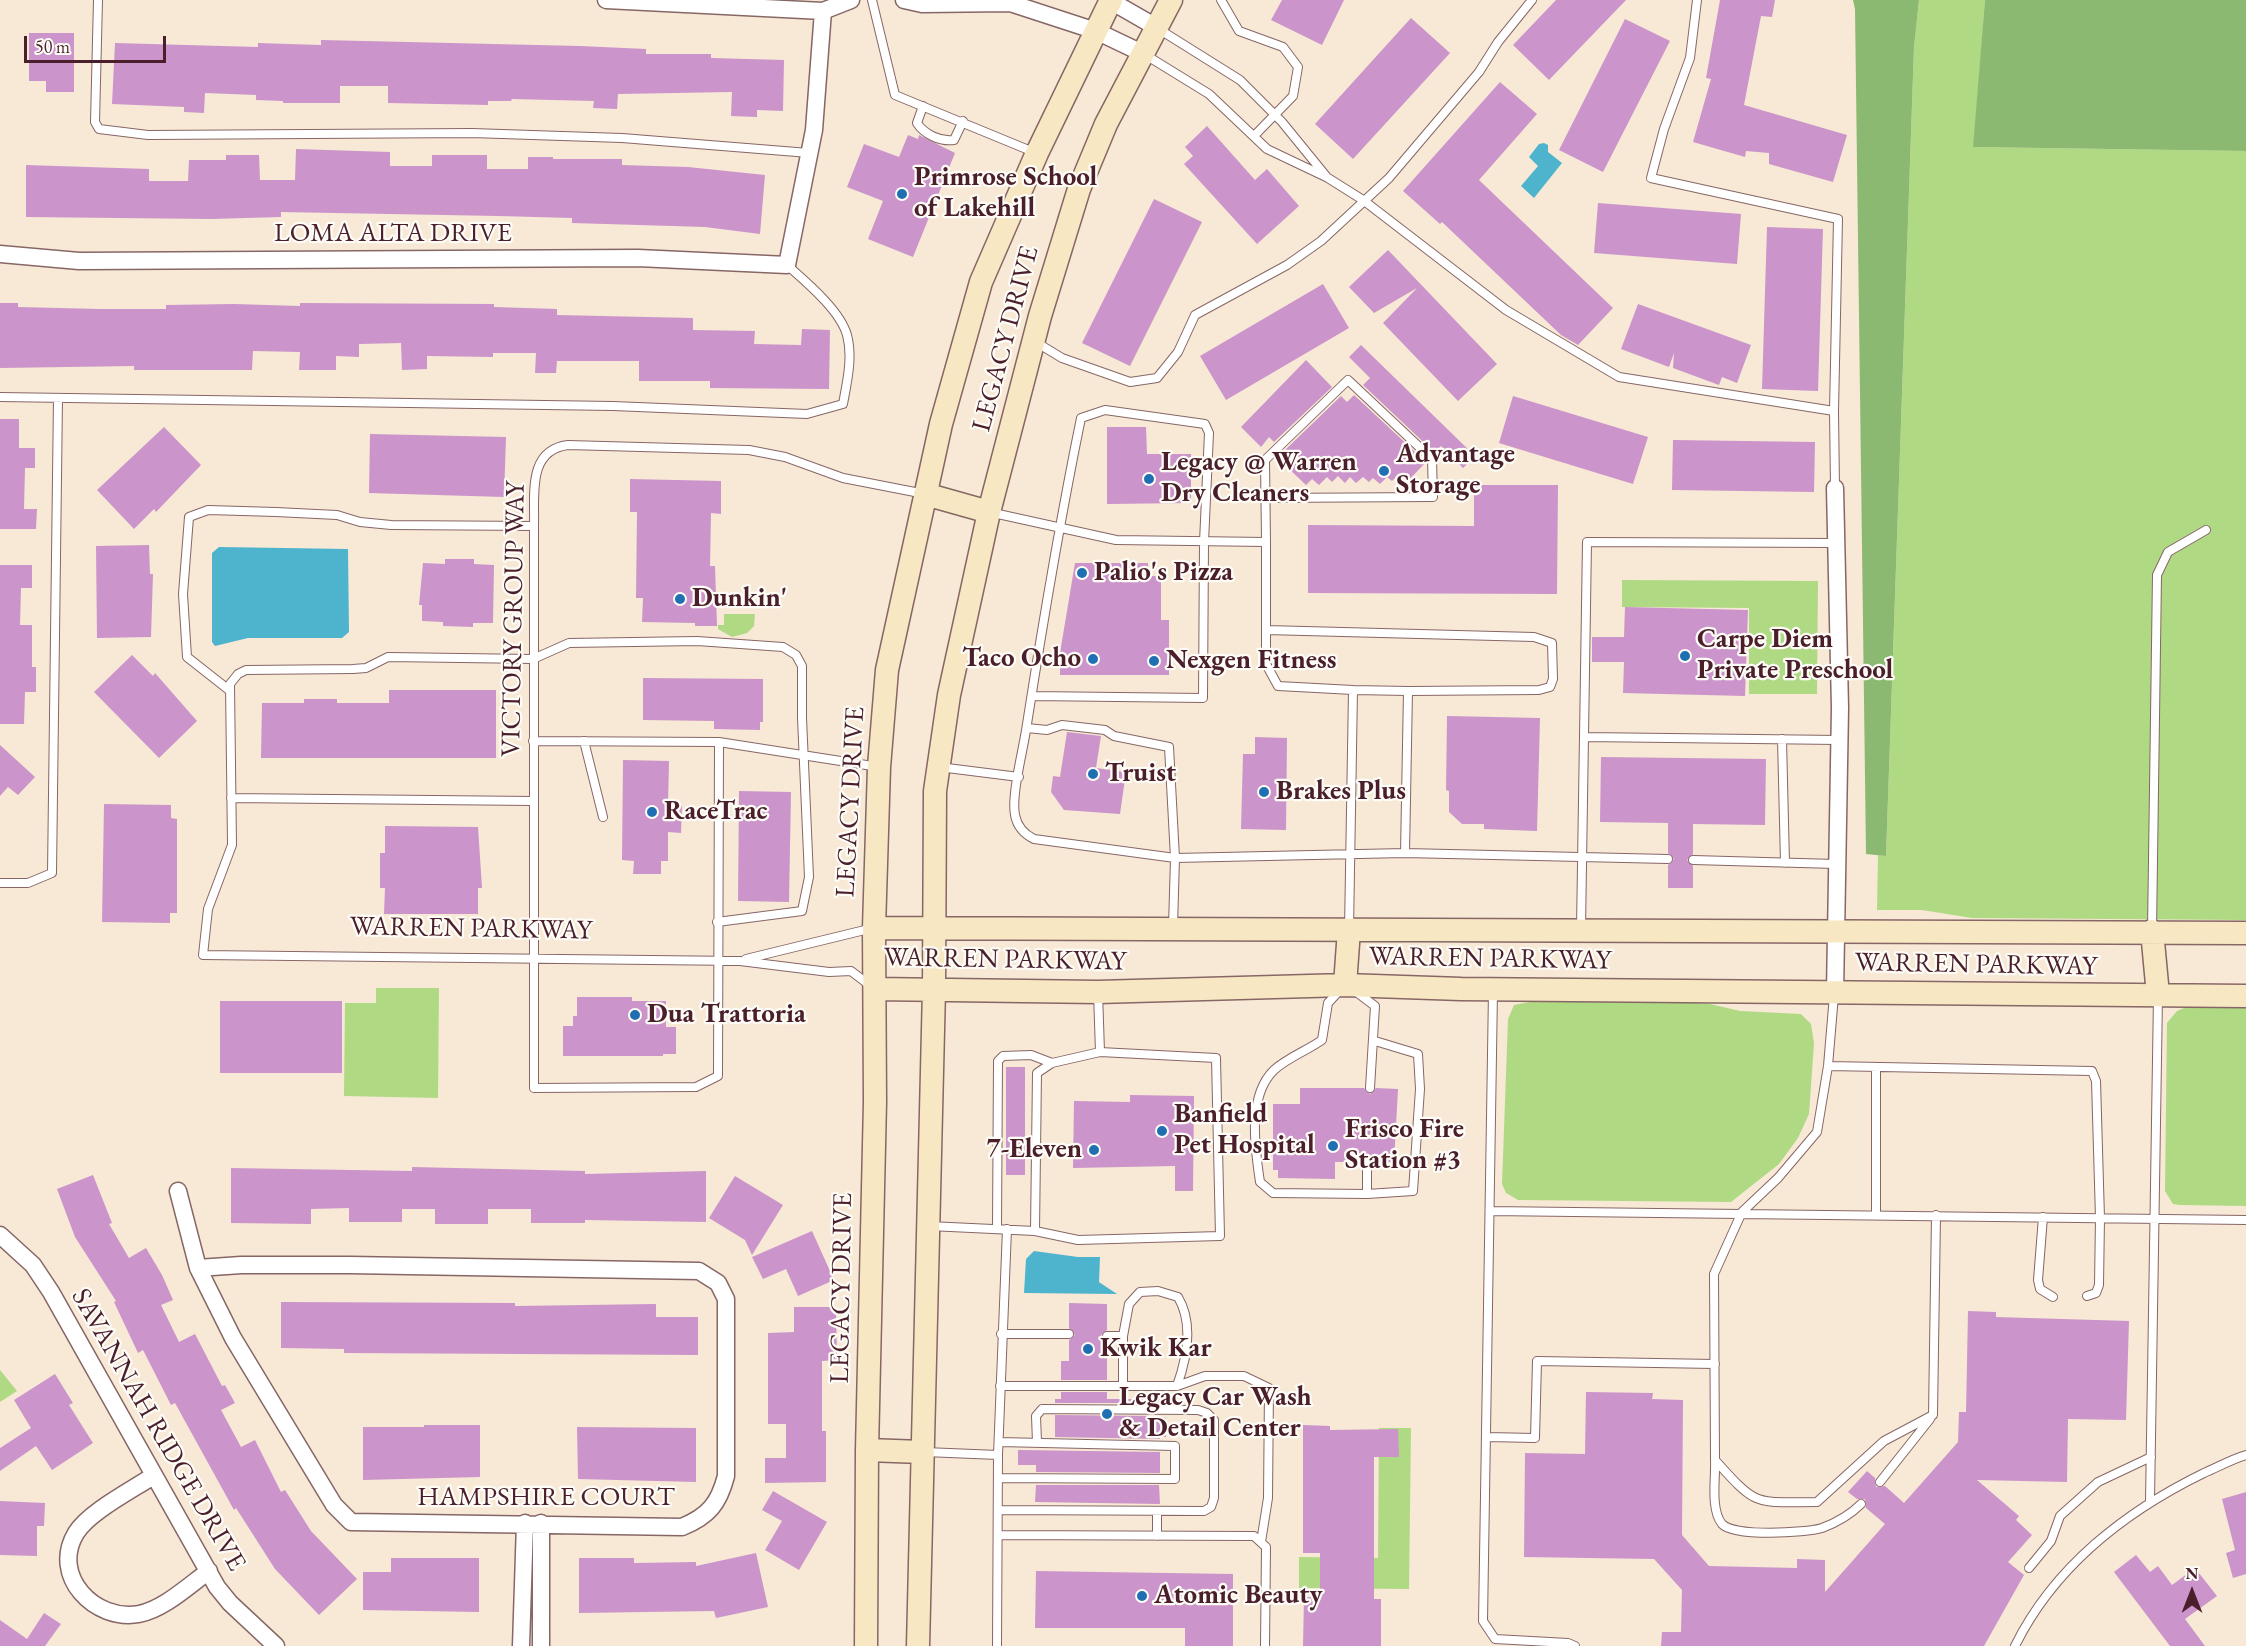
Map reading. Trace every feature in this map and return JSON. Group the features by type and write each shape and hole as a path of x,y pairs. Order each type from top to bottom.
{"main road":[{"name":"LEGACY DRIVE","path":"866,1646 867,1450 875,1102 874,928 879,767 887,670 941,424 981,282 1037,153 1111,0"},
{"name":"LEGACY DRIVE","path":"918,1646 934,989 935,791 949,695 989,512 1034,341 1079,189 1106,124 1172,0"},
{"path":"925,494 989,512"},
{"name":"WARREN PARKWAY","path":"874,928 1173,927 1349,930 2246,933"},
{"path":"1345,985 1349,930"},
{"path":"2152,932 2158,995"},
{"name":"WARREN PARKWAY","path":"875,989 1098,992 1345,985 1493,989 2246,996"},
{"path":"867,1450 922,1452"}],"street":[{"path":"606,0 823,11 851,0"},
{"path":"904,0 922,4 1010,3 1096,31 1142,53"},
{"path":"1111,0 1156,27"},
{"path":"787,265 809,153 818,89 823,11"},
{"name":"LOMA ALTA DRIVE","path":"0,255 79,261 638,258 787,265"},
{"path":"1834,992 1839,740 1835,488"},
{"name":"HAMPSHIRE COURT","path":"178,1191 198,1268 234,1338 334,1505 345,1519 351,1522 382,1524 533,1523 682,1527 700,1518 715,1506 726,1476 727,1311 726,1299 711,1276 699,1271 373,1265 241,1265 198,1268"},
{"name":"SAVANNAH RIDGE DRIVE","path":"0,1235 33,1265 51,1292 217,1587 230,1603 276,1646"},
{"path":"153,1476 92,1517 76,1533 68,1558 73,1584 87,1600 107,1612 125,1616 149,1611 209,1571"},
{"path":"521,1646 533,1523"},
{"path":"533,1523 541,1646"}],"lane":[{"path":"98,0 95,122 99,129 148,135 472,133 611,138 809,153"},
{"path":"872,0 895,94 1037,153"},
{"path":"1221,0 1239,31 1283,47 1298,67 1293,96 1254,136"},
{"path":"1034,341 1062,358 1130,382 1157,378 1178,352 1195,315 1287,265 1321,242 1389,178 1479,72 1498,42 1532,0"},
{"path":"1697,0 1690,58 1664,129 1651,178 1838,219 1833,411 1835,488"},
{"path":"1156,27 1239,80 1274,115 1328,178"},
{"path":"1142,53 1209,94 1267,149 1328,178 1363,200 1506,310 1619,377 1833,411"},
{"path":"923,106 917,123 923,132 947,141 954,140 963,121"},
{"path":"0,397 613,406 807,414 843,404 850,371 847,334 827,303 787,265"},
{"path":"1266,498 1433,497 1432,459 1347,380 1265,460 1266,664 1278,686 1408,691 1539,690 1550,687 1553,679 1552,643 1534,637 1266,630"},
{"path":"0,883 28,883 52,873 58,398"},
{"path":"1032,696 1203,698 1204,542 1209,433 1205,424 1105,410 1081,418 1058,528 1019,777 1014,814 1021,829 1030,837 1045,842 1175,858 1405,853 1668,859"},
{"name":"VICTORY GROUP WAY","path":"717,961 718,1076 696,1087 534,1088 533,659 537,467 552,449 568,445 749,450 785,457 843,478 925,494"},
{"path":"229,690 187,657 183,594 189,517 208,510 337,515 360,522 391,525 534,526"},
{"path":"989,512 1116,540 1266,542"},
{"path":"2152,932 2157,575 2168,552 2206,530"},
{"path":"1581,929 1587,542 1836,543"},
{"path":"533,801 231,798 229,690 234,678 246,670 366,668 387,657 533,659 569,643 697,641 783,647 796,655 802,666 809,877 802,911 717,922"},
{"path":"1349,930 1353,690"},
{"path":"1405,853 1408,691"},
{"path":"1027,728 1047,730 1062,725 1105,730 1114,736 1169,747 1175,858 1173,927"},
{"path":"1584,737 1839,740"},
{"path":"1782,739 1785,862"},
{"path":"533,741 719,742 879,767"},
{"path":"584,741 603,817"},
{"path":"717,961 719,742"},
{"path":"938,767 1019,777"},
{"name":"WARREN PARKWAY","path":"231,798 232,845 208,909 203,955 740,961 829,972 851,971 875,989"},
{"path":"1693,860 1836,864"},
{"name":"WARREN PARKWAY","path":"740,961 874,928"},
{"path":"1370,1088 1375,1041 1375,1006 1345,985 1328,1003 1322,1040 1275,1069 1262,1086 1256,1114 1256,1152 1260,1182 1272,1193 1367,1194 1413,1191 1420,1089 1418,1054 1375,1041"},
{"path":"1493,989 1484,1621 1495,1640 1568,1643 1575,1646"},
{"path":"1098,992 1100,1052"},
{"path":"1834,992 1828,1066 1817,1132 1778,1178 1742,1212 1714,1274 1716,1514 1724,1526 1738,1532 1820,1528 1848,1517 1862,1504"},
{"path":"2150,1501 2158,995"},
{"path":"927,1226 1007,1228 1078,1240 1220,1236 1216,1058 1100,1052 1052,1063 1037,1073 1035,1231"},
{"path":"997,1228 998,1061 1003,1056 1031,1055 1052,1063"},
{"path":"1828,1066 2092,1071 2096,1081 2100,1218 2099,1285 2096,1293 2087,1296"},
{"path":"1876,1067 1876,1214"},
{"path":"1367,1162 1367,1194"},
{"path":"1490,1210 2246,1220"},
{"path":"1880,1482 1933,1415 1936,1215"},
{"path":"2043,1217 2038,1280 2040,1289 2053,1296"},
{"path":"997,1646 998,1455 1007,1228"},
{"path":"1123,1386 1123,1336 1129,1304 1140,1292 1158,1291 1178,1297 1186,1310 1187,1358 1177,1386"},
{"path":"1001,1334 1069,1334"},
{"path":"1107,1336 1123,1336"},
{"path":"1487,1437 1535,1438 1537,1361 1715,1364"},
{"path":"1000,1386 1177,1386 1205,1376 1244,1376 1269,1388 1268,1498 1261,1542"},
{"path":"998,1510 1204,1511 1211,1507 1214,1498 1214,1420 1207,1413 1198,1410 1042,1409 1036,1416 1037,1442"},
{"path":"1715,1460 1746,1495 1761,1502 1817,1502 1884,1441 1933,1415"},
{"path":"998,1478 1175,1479 1175,1446 999,1442"},
{"path":"922,1452 998,1455"},
{"path":"2015,1646 2027,1621 2077,1558 2150,1501 2246,1455"},
{"path":"2029,1568 2051,1540 2060,1516 2098,1482 2151,1457"},
{"path":"1157,1511 1157,1536"},
{"path":"998,1535 1254,1536 1266,1547 1265,1646"}],"green space":[{"path":"1853,0 1919,0 1914,47 1886,856 1866,854 1855,9"},
{"path":"1919,0 1985,0 1974,147 2246,151 2246,920 1972,918 1922,910 1877,910 1878,855 1886,856 1914,47"},
{"path":"1985,0 2246,0 2246,151 1973,147"},
{"path":"1622,580 1818,581 1817,694 1749,694 1749,608 1622,607"},
{"path":"724,614 755,614 754,626 747,633 732,637 718,629 718,625 724,625"},
{"path":"376,988 439,988 438,1098 344,1096 345,1003 376,1003"},
{"path":"1664,1000 1710,1004 1740,1011 1801,1014 1811,1024 1814,1043 1809,1114 1798,1138 1779,1164 1731,1202 1518,1200 1506,1193 1502,1184 1508,1019 1514,1005 1535,1001"},
{"path":"2186,1007 2246,1007 2246,1206 2173,1204 2165,1191 2167,1023 2177,1011"},
{"path":"0,1370 17,1391 0,1402"},
{"path":"1379,1428 1411,1428 1409,1589 1299,1588 1299,1557 1378,1558"}],"water":[{"path":"1539,144 1548,145 1548,152 1562,163 1534,198 1521,186 1538,166 1529,157"},
{"path":"219,547 348,549 349,632 342,638 248,638 215,646 212,642 212,553"},
{"path":"1034,1251 1078,1257 1100,1257 1099,1282 1117,1294 1024,1293 1026,1259"}],"building":[{"path":"1282,0 1344,0 1322,45 1271,20"},
{"path":"1556,0 1626,0 1549,80 1513,45"},
{"path":"1720,0 1775,0 1772,17 1761,16 1744,105 1847,135 1833,182 1769,164 1769,153 1746,151 1745,157 1693,142 1711,79 1706,78"},
{"path":"1411,18 1450,53 1353,159 1315,124"},
{"path":"1625,19 1670,41 1603,172 1559,150"},
{"path":"29,33 74,33 74,92 46,92 46,81 29,81"},
{"path":"321,40 580,46 646,49 646,54 711,54 711,58 784,60 783,111 757,110 757,117 731,116 732,92 618,94 617,109 593,108 594,101 512,99 511,101 488,101 488,105 388,103 388,86 340,86 340,103 283,103 283,101 256,100 256,95 205,93 204,113 184,112 184,107 112,104 115,43 258,47 258,43 321,45"},
{"path":"1500,82 1537,114 1479,180 1613,308 1578,345 1561,335 1442,222 1440,224 1403,191"},
{"path":"1207,126 1255,180 1267,169 1299,206 1257,244 1184,164 1193,156 1185,147"},
{"name":"Primrose School of Lakehill","path":"908,135 918,139 919,135 955,153 913,257 868,239 883,201 847,187 864,144 899,157"},
{"path":"296,149 390,152 390,166 432,166 432,155 487,155 487,169 528,169 528,157 553,157 553,159 622,159 622,165 688,167 765,175 760,234 705,227 572,223 572,218 498,216 281,212 281,217 211,219 26,217 26,165 149,169 149,181 188,181 189,160 226,160 226,155 259,155 260,180 295,180"},
{"path":"1154,199 1202,222 1130,366 1082,343"},
{"path":"1598,203 1741,214 1737,264 1594,253"},
{"path":"1767,227 1823,229 1818,391 1762,389"},
{"path":"1388,250 1497,364 1458,401 1383,323 1417,288 1374,313 1349,287"},
{"path":"1323,284 1349,328 1226,400 1200,356"},
{"path":"0,303 18,303 18,307 100,309 166,309 166,305 300,306 300,303 494,304 494,307 557,309 557,315 693,318 693,330 755,331 754,344 801,345 802,329 830,330 829,389 710,388 710,381 639,381 639,361 557,361 556,373 535,373 536,353 493,353 493,357 427,356 427,369 402,370 401,343 359,344 359,357 336,356 336,370 299,370 300,352 253,351 252,370 134,370 134,366 0,368"},
{"path":"1638,304 1751,345 1737,383 1722,377 1719,385 1673,368 1674,353 1669,367 1621,349"},
{"path":"1361,345 1475,456 1463,468 1441,446 1435,453 1363,385 1370,378 1349,357"},
{"path":"1306,360 1332,387 1274,442 1269,437 1261,447 1241,427"},
{"path":"1354,395 1426,462 1406,483 1398,475 1392,481 1387,477 1380,484 1373,478 1369,482 1363,477 1356,483 1350,477 1345,483 1338,476 1332,482 1327,477 1319,485 1312,479 1306,485 1287,467 1294,461 1284,451 1341,396 1347,402"},
{"path":"1513,396 1648,437 1633,484 1499,443"},
{"path":"0,419 19,419 19,448 35,448 35,468 25,468 24,509 37,509 36,529 0,529"},
{"path":"164,427 201,465 156,512 154,509 134,529 97,490"},
{"name":"Legacy @ Warren Dry Cleaners","path":"1107,427 1146,427 1147,454 1191,454 1191,503 1107,504"},
{"path":"370,434 506,437 504,497 369,493"},
{"path":"1673,440 1815,442 1814,492 1672,490"},
{"path":"630,479 721,481 721,514 711,513 710,566 715,566 717,626 695,626 695,623 642,622 643,598 636,598 637,512 630,512"},
{"path":"1474,485 1558,485 1557,594 1308,593 1308,525 1474,526"},
{"path":"149,545 150,574 153,574 151,637 97,638 96,546"},
{"path":"445,559 474,559 474,564 494,565 493,623 473,623 473,627 443,626 443,622 422,621 422,605 419,605 423,563 445,564"},
{"path":"1075,563 1148,563 1148,576 1161,576 1161,620 1169,620 1169,675 1060,675 1060,653"},
{"path":"0,565 32,565 32,588 21,588 20,625 32,625 32,667 36,667 36,692 25,692 24,724 0,724"},
{"name":"Carpe Diem Private Preschool","path":"1625,607 1748,610 1745,696 1623,693 1624,662 1592,662 1592,637 1624,637"},
{"path":"132,655 153,676 155,673 197,721 159,758 94,692"},
{"path":"643,678 763,679 763,722 760,722 760,730 714,729 714,721 643,720"},
{"path":"389,690 496,690 496,758 261,758 262,703 304,703 304,699 337,699 337,703 389,703"},
{"path":"1447,716 1540,718 1537,831 1484,829 1484,824 1462,824 1449,812 1449,791 1446,790"},
{"name":"Truist","path":"1067,732 1101,736 1096,768 1126,772 1120,814 1064,810 1051,792 1053,776 1060,777"},
{"name":"Brakes Plus","path":"1255,737 1287,738 1286,830 1241,829 1243,754 1255,754"},
{"path":"0,745 35,777 18,795 8,787 0,796"},
{"path":"1601,757 1766,759 1765,825 1693,824 1693,854 1687,860 1693,866 1693,888 1668,888 1668,865 1674,859 1668,853 1668,823 1600,822"},
{"name":"RaceTrac","path":"623,760 669,761 668,805 682,806 681,833 668,832 668,861 661,861 661,874 633,874 634,861 622,860"},
{"name":"RaceTrac","path":"739,791 791,792 789,902 738,901"},
{"path":"104,804 171,805 171,818 177,819 177,913 170,913 170,923 102,922"},
{"path":"385,826 478,827 482,888 478,888 478,914 384,914 385,888 380,888 380,853 385,853"},
{"path":"577,997 632,997 632,1001 666,1001 666,1027 676,1027 676,1054 563,1056 563,1026 573,1026 573,1016 577,1016"},
{"path":"220,1001 342,1001 342,1073 220,1073"},
{"path":"1006,1067 1025,1067 1025,1175 1006,1175"},
{"name":"Frisco Fire Station #3","path":"1300,1088 1364,1088 1370,1094 1376,1088 1398,1089 1394,1162 1373,1162 1366,1156 1361,1162 1335,1162 1335,1179 1278,1178 1278,1170 1273,1170 1273,1104 1300,1104"},
{"path":"1130,1095 1194,1096 1193,1191 1175,1191 1175,1166 1073,1168 1074,1101 1130,1102"},
{"path":"412,1167 585,1171 585,1174 706,1171 706,1222 585,1220 585,1223 531,1223 531,1209 488,1209 488,1224 435,1224 435,1209 402,1209 402,1222 349,1222 349,1208 311,1209 311,1224 231,1223 231,1168 412,1171"},
{"path":"93,1175 112,1223 109,1224 129,1258 146,1248 162,1275 173,1300 161,1305 179,1342 195,1334 222,1386 225,1385 235,1403 221,1410 241,1447 255,1440 281,1492 285,1490 311,1531 357,1579 319,1615 275,1569 236,1508 234,1510 175,1403 171,1405 143,1350 138,1353 114,1302 116,1301 75,1237 57,1189"},
{"path":"735,1176 783,1205 752,1255 745,1240 709,1218"},
{"path":"812,1231 834,1280 798,1296 786,1269 763,1279 752,1257"},
{"path":"281,1302 515,1303 515,1306 656,1304 656,1317 698,1317 698,1355 344,1353 344,1349 281,1348"},
{"name":"Kwik Kar","path":"1069,1303 1107,1304 1107,1330 1101,1335 1107,1342 1107,1380 1061,1380 1061,1361 1069,1361 1069,1340 1075,1335 1069,1328"},
{"path":"794,1307 836,1307 837,1360 822,1361 822,1431 826,1431 826,1482 765,1483 765,1458 786,1458 786,1424 768,1424 768,1333 794,1332"},
{"path":"1968,1311 1996,1312 1996,1317 2129,1321 2126,1420 2068,1419 2067,1482 1977,1480 2019,1516 2016,1520 2032,1535 2008,1562 2024,1575 1984,1646 1661,1646 1662,1632 1681,1632 1682,1590 1654,1559 1524,1557 1525,1453 1585,1454 1586,1392 1653,1393 1652,1399 1683,1400 1682,1535 1709,1566 1797,1568 1797,1559 1825,1560 1825,1592 1885,1524 1866,1508 1865,1499 1857,1499 1848,1492 1867,1471 1875,1478 1876,1487 1885,1486 1904,1503 1958,1442 1959,1412 1966,1412"},
{"path":"55,1374 73,1403 69,1405 93,1443 52,1470 36,1446 0,1471 0,1448 31,1428 14,1400"},
{"path":"1061,1392 1107,1392 1107,1399 1160,1399 1160,1403 1055,1403 1055,1399 1061,1399"},
{"path":"1055,1415 1159,1416 1166,1418 1166,1437 1160,1437 1160,1439 1055,1437"},
{"path":"424,1425 480,1425 480,1477 363,1480 363,1427 424,1427"},
{"path":"1303,1425 1330,1426 1330,1430 1398,1429 1399,1457 1374,1457 1374,1599 1381,1599 1381,1646 1303,1646 1304,1597 1320,1597 1320,1553 1303,1553"},
{"path":"577,1427 696,1428 696,1482 578,1479"},
{"path":"1018,1450 1160,1452 1160,1473 1036,1472 1036,1465 1018,1465"},
{"path":"1036,1485 1159,1485 1160,1504 1035,1502"},
{"path":"773,1491 827,1522 799,1570 765,1550 782,1521 762,1510"},
{"path":"2246,1492 2246,1574 2233,1578 2226,1553 2235,1550 2222,1499"},
{"path":"0,1501 45,1503 44,1526 37,1526 37,1556 0,1555"},
{"path":"756,1553 768,1607 716,1618 714,1611 579,1613 579,1558 634,1558 634,1563 696,1562 696,1566"},
{"path":"2136,1555 2150,1572 2158,1566 2172,1585 2195,1568 2217,1596 2185,1619 2205,1646 2170,1646 2114,1572"},
{"path":"391,1558 479,1558 479,1612 363,1610 363,1572 391,1572"},
{"path":"1036,1571 1233,1574 1233,1646 1185,1646 1185,1628 1035,1628"},
{"path":"44,1613 61,1624 45,1646 0,1646 0,1620 27,1639"}],"place":[{"name":"Primrose School of Lakehill","path":"902,194"},
{"name":"Advantage Storage","path":"1384,471"},
{"name":"Legacy @ Warren Dry Cleaners","path":"1149,479"},
{"name":"Palio's Pizza","path":"1082,573"},
{"name":"Dunkin'","path":"680,599"},
{"name":"Carpe Diem Private Preschool","path":"1685,656"},
{"name":"Taco Ocho","path":"1093,659"},
{"name":"Nexgen Fitness","path":"1154,661"},
{"name":"Truist","path":"1093,774"},
{"name":"Brakes Plus","path":"1264,792"},
{"name":"RaceTrac","path":"652,812"},
{"name":"Dua Trattoria","path":"635,1015"},
{"name":"Banfield Pet Hospital","path":"1162,1131"},
{"name":"Frisco Fire Station #3","path":"1333,1146"},
{"name":"7-Eleven","path":"1094,1150"},
{"name":"Kwik Kar","path":"1088,1349"},
{"name":"Legacy Car Wash & Detail Center","path":"1107,1414"},
{"name":"Atomic Beauty","path":"1142,1596"}]}
